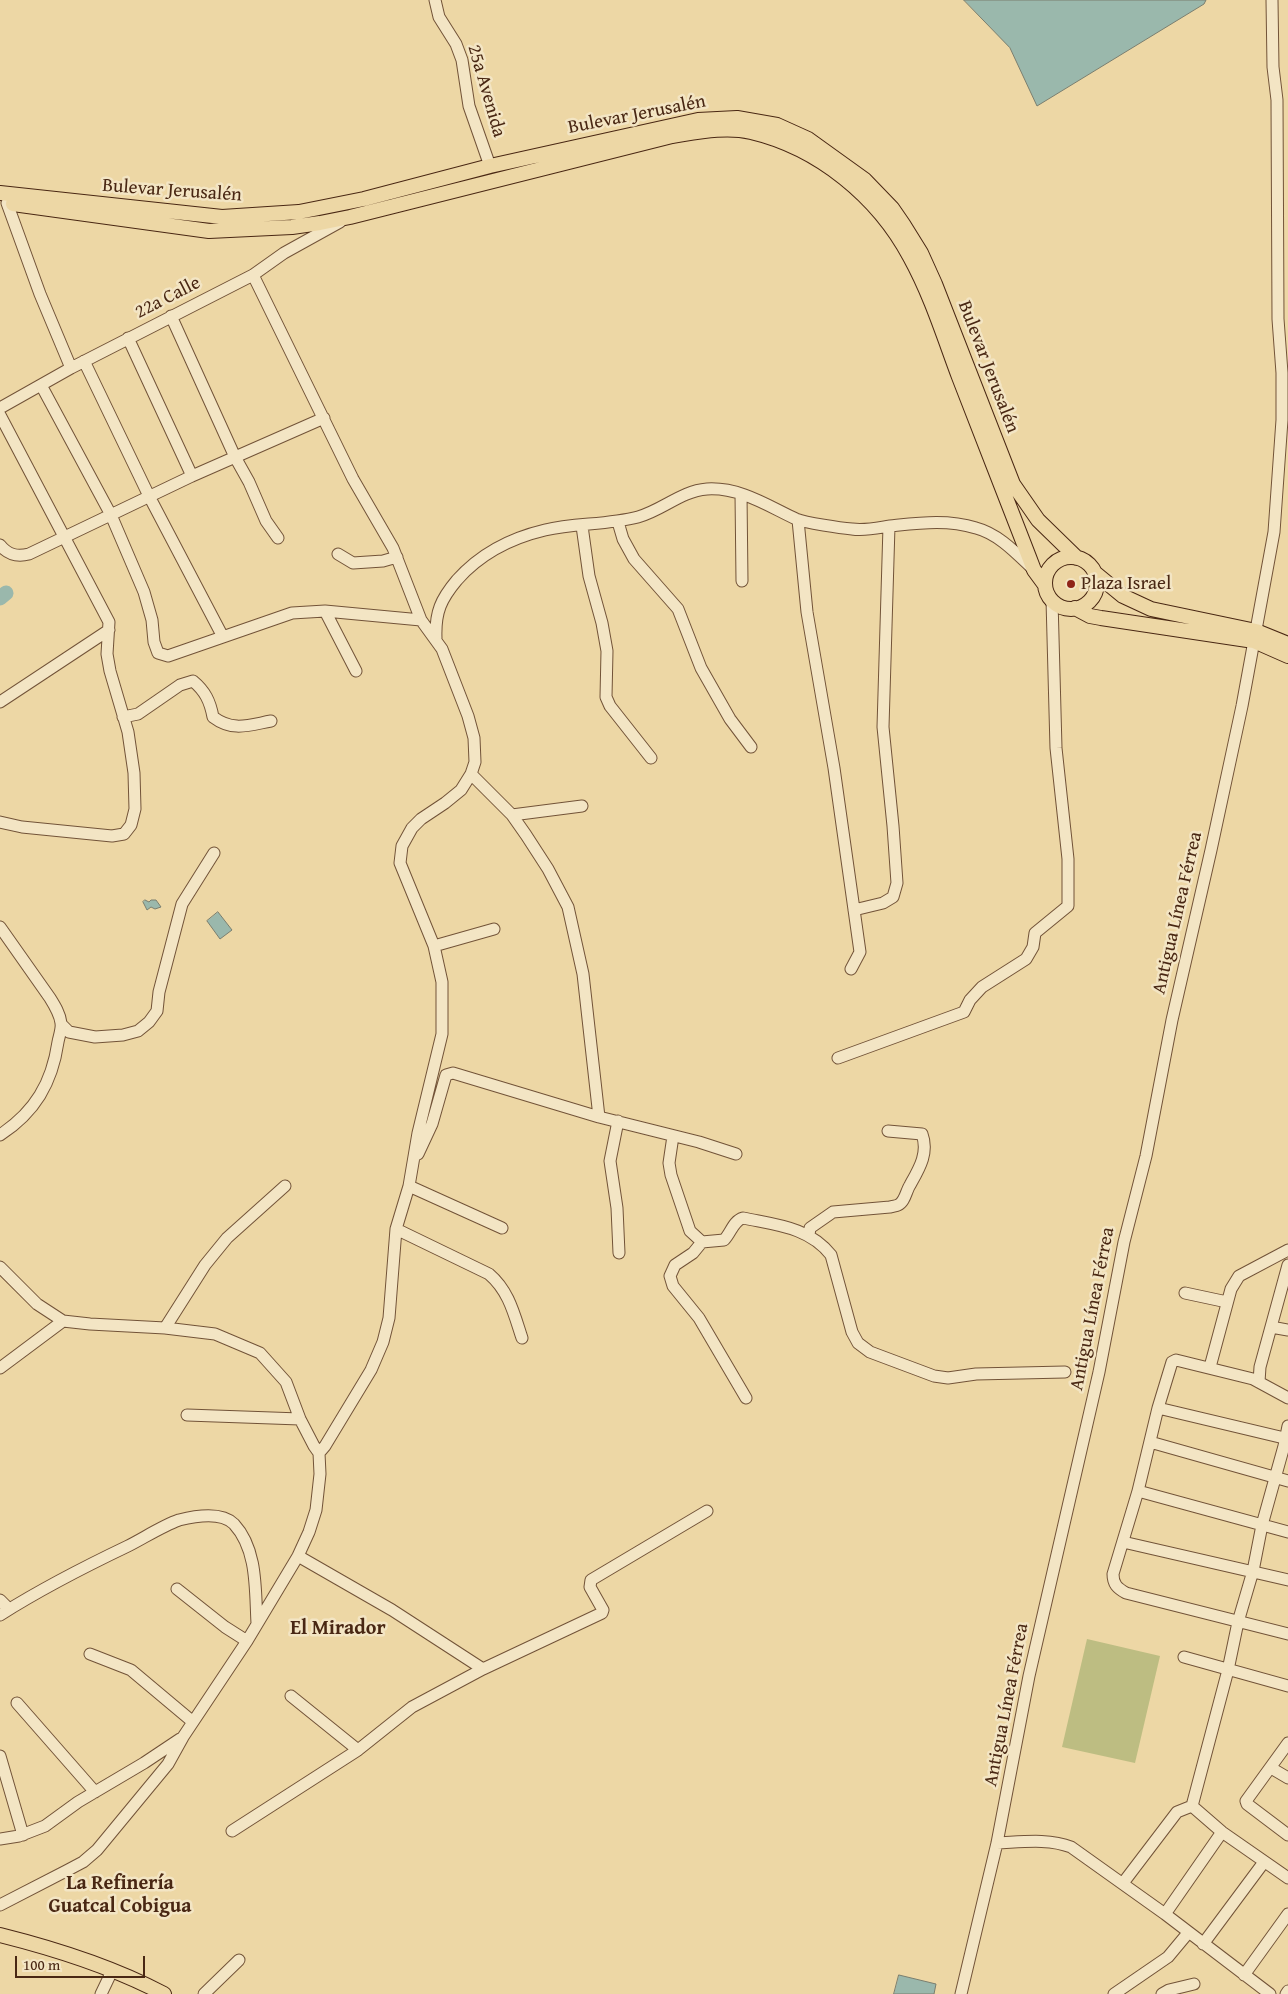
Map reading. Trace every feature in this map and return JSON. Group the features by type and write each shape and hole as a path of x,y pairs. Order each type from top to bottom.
{"main road":[{"name":"Bulevar Jerusalén","path":"2,199 222,218 317,210 490,166 698,120 738,118 777,126 808,139 865,180 879,194 913,240 935,284 1013,484 1038,520 1077,558"},
{"name":"Bulevar Jerusalén","path":"2,199 209,231 292,227 320,224 350,217 701,131 727,130 750,132 801,150 840,175 869,200 892,229 912,260 925,288 1034,570 1045,585"},
{"path":"1095,573 1097,585 1095,593 1084,606 1075,608 1059,606 1047,593 1046,577 1054,564 1061,559 1077,558 1088,563 1095,573 1124,596 1151,610 1288,644"},
{"path":"1075,608 1090,616 1101,618 1255,636 1288,656"},
{"path":"0,1935 32,1943 110,1974 149,1994"},
{"path":"0,1943 146,1984 164,1994"}],"street":[{"name":"25a Avenida","path":"435,0 439,17 456,44 462,60 469,106 490,166"},
{"name":"Antigua Línea Férrea","path":"962,1994 997,1843 1029,1676 1099,1372 1124,1242 1146,1156 1172,1020 1211,850 1255,636 1274,532 1282,420 1282,373 1278,319 1277,109 1273,67 1272,0"},
{"path":"2,199 71,368"},
{"name":"22a Calle","path":"0,408 84,361 253,275 284,253 350,217"},
{"path":"253,275 353,479 397,557 421,620 442,648 468,716 474,738 475,762 471,774 461,790 421,819 412,828 402,846 400,855 400,864 434,946 442,982 442,1034 418,1133 409,1186 396,1229 389,1318 383,1342 371,1370 319,1453"},
{"path":"172,316 235,457 249,482 266,521 278,538"},
{"path":"128,338 192,476"},
{"path":"84,361 149,496 224,637"},
{"path":"42,385 111,515 144,592 152,620 154,642 158,653 168,656 292,613 325,611 421,620"},
{"path":"0,415 109,622 107,654 110,671 128,732 134,772 134,800 131,825 124,834 112,836 0,822"},
{"path":"0,546 8,553 20,556 65,538 192,476 324,418"},
{"path":"436,638 437,612 454,584 470,565 492,550 517,539 546,530 618,522 648,514 691,491 709,489 741,494 798,520 852,530 947,522 978,528 1008,546 1034,570"},
{"path":"741,494 742,581"},
{"path":"798,520 807,612 834,768 860,952 851,968"},
{"path":"618,522 623,540 634,559 678,609 701,668 730,719 751,747"},
{"path":"582,526 589,576 602,623 607,651 606,696 610,706 652,758"},
{"path":"854,910 883,903 893,897 897,883 883,727 889,526"},
{"path":"338,554 353,563 384,561 397,557"},
{"path":"838,1058 964,1012 970,1000 982,987 1026,959 1033,947 1035,932 1068,906 1068,859 1056,748 1052,600"},
{"path":"325,611 356,671"},
{"path":"0,702 109,630"},
{"path":"124,717 138,714 180,685 194,680 209,700 213,717 222,724 237,727 272,721"},
{"path":"471,774 512,815 548,869 568,907 583,974 599,1117"},
{"path":"512,815 582,806"},
{"path":"0,927 50,998 62,1024 69,1032 95,1037 123,1035 138,1031 149,1022 157,1011 159,992 182,904 214,853"},
{"path":"434,946 494,930"},
{"path":"0,1135 14,1126 42,1094 55,1063 62,1024"},
{"path":"412,1168 432,1124 446,1075 454,1073 599,1117 736,1154"},
{"path":"618,1121 610,1161 617,1208 620,1253"},
{"path":"809,1235 810,1228 833,1212 890,1207 898,1205 903,1200 910,1184 920,1169 925,1141 922,1134 888,1131"},
{"path":"673,1136 670,1163 671,1175 690,1231 702,1242"},
{"path":"166,1328 206,1265 227,1238 285,1186"},
{"path":"409,1186 502,1228"},
{"path":"746,1398 699,1318 673,1286 670,1276 675,1264 693,1253 702,1242 724,1240 736,1222 743,1218 800,1231 825,1247 831,1255 852,1332 858,1343 870,1352 934,1376 948,1378 976,1374 1064,1372"},
{"path":"396,1229 489,1274 498,1282 507,1295 522,1338"},
{"path":"1210,1367 1231,1289 1240,1276 1288,1250"},
{"path":"1259,1382 1260,1366 1288,1265"},
{"path":"0,1267 38,1304 63,1321 166,1328 215,1334 260,1354 286,1382 300,1419 319,1453 320,1474 316,1510 309,1532 291,1571 183,1737 168,1764 97,1850 83,1862 0,1904"},
{"path":"1185,1293 1227,1302"},
{"path":"0,1368 63,1321"},
{"path":"1271,1327 1288,1330"},
{"path":"1288,1398 1259,1382 1210,1367 1176,1360 1172,1362 1158,1408 1138,1491 1113,1574 1113,1582 1126,1593 1288,1634"},
{"path":"1158,1408 1287,1439"},
{"path":"187,1415 300,1419"},
{"path":"1192,1806 1228,1670 1238,1622 1253,1570 1262,1525 1287,1439 1288,1426"},
{"path":"1150,1442 1288,1481"},
{"path":"1138,1491 1288,1532"},
{"path":"232,1831 358,1750 412,1707 483,1669 602,1613 603,1610 590,1587 591,1580 707,1510"},
{"path":"0,1600 4,1612 74,1572 178,1521 200,1516 226,1519 234,1524 241,1535 248,1549 252,1564 257,1623"},
{"path":"1123,1542 1253,1570 1288,1580"},
{"path":"298,1556 392,1610 483,1669"},
{"path":"178,1589 225,1627 247,1641"},
{"path":"90,1654 131,1670 149,1683 193,1722"},
{"path":"1184,1657 1288,1686"},
{"path":"291,1696 358,1750"},
{"path":"17,1703 95,1792"},
{"path":"0,1839 23,1834 45,1826 183,1737"},
{"path":"1288,1743 1246,1801 1247,1804 1288,1835"},
{"path":"0,1756 23,1834"},
{"path":"1271,1768 1288,1778"},
{"path":"1123,1883 1177,1812 1192,1806"},
{"path":"1192,1806 1222,1832 1288,1878"},
{"path":"1164,1914 1222,1832"},
{"path":"997,1843 1039,1842 1064,1844 1071,1847 1123,1883 1270,1994"},
{"path":"1203,1944 1264,1862"},
{"path":"1244,1975 1288,1914"},
{"path":"1115,1993 1168,1957 1188,1933"},
{"path":"204,1994 239,1960"},
{"path":"101,1994 110,1974"},
{"path":"1162,1994 1169,1990 1194,1984"}],"green space":[{"path":"1087,1639 1160,1656 1135,1763 1062,1747"}],"shaded area":[{"path":"964,0 1206,0 1204,4 1037,106 1010,48"},
{"path":"145,900 149,902 156,900 161,907 155,909 151,907 147,910 143,902"},
{"path":"218,912 232,930 220,939 207,921"},
{"path":"899,1975 936,1984 934,1994 894,1994"}],"waterway":[{"path":"0,598 6,593"}],"place":[{"name":"Plaza Israel","path":"1071,584"}],"district":[{"name":"El Mirador","path":"338,1629"},
{"name":"La Refinería Guatcal Cobigua","path":"120,1896"}]}
